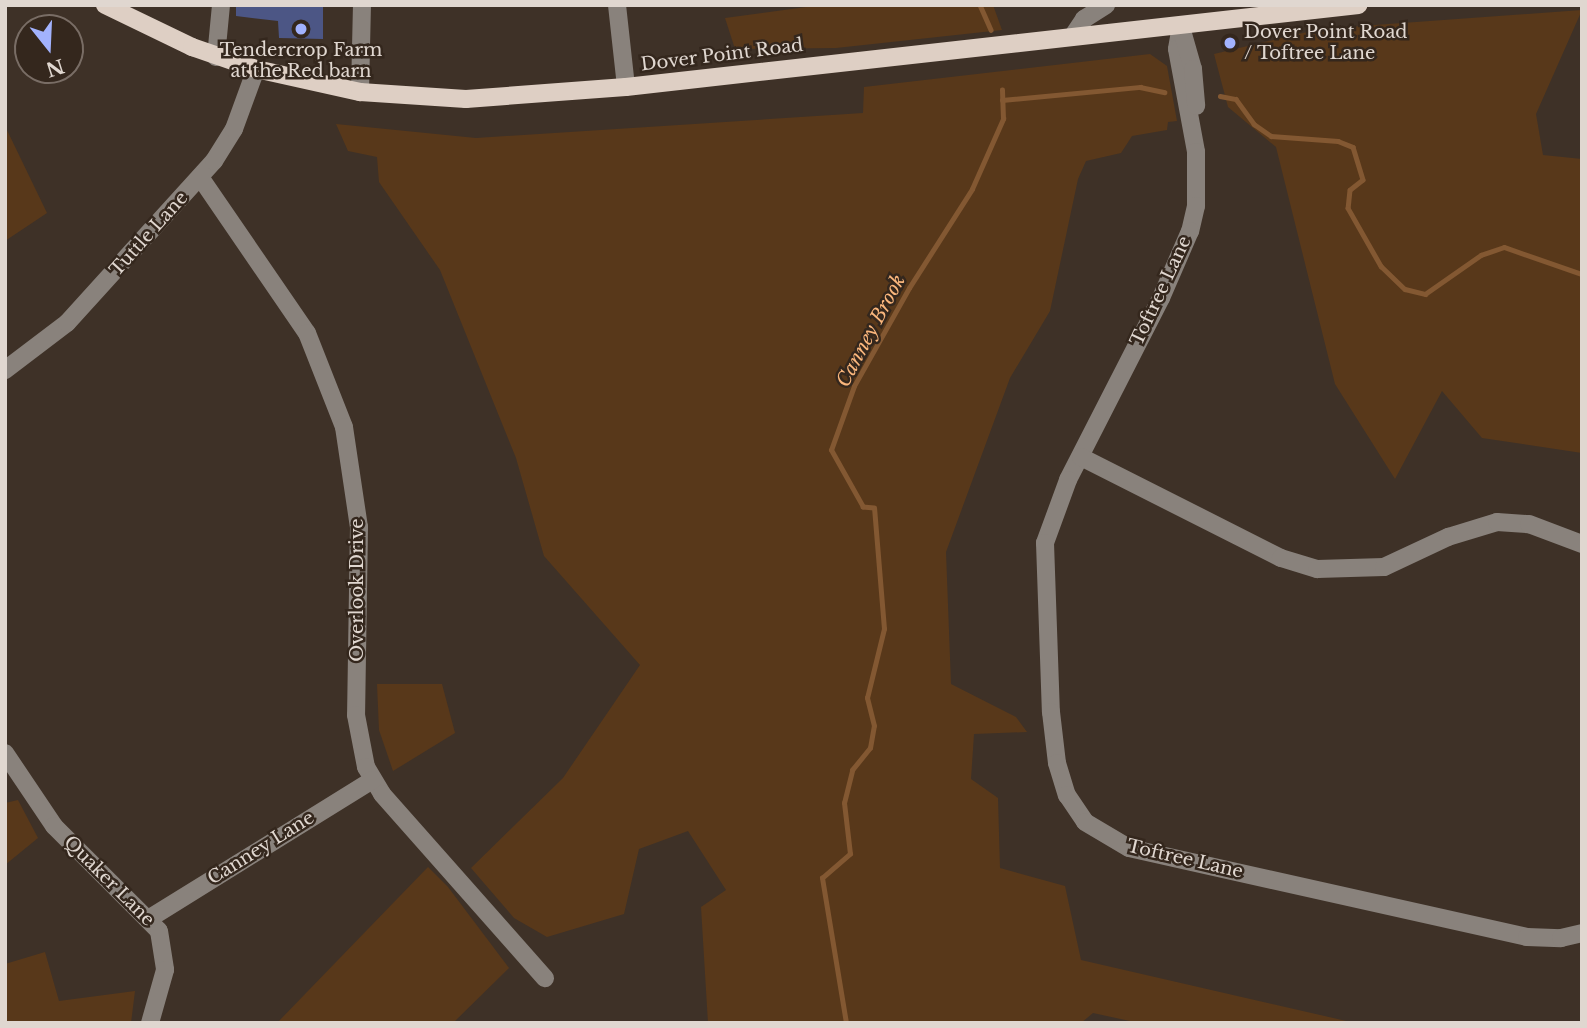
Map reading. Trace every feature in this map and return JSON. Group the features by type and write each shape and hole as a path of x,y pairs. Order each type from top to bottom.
{"main road":[{"name":"Dover Point Road","path":"105,5 216,57 256,69 360,92 466,99 626,87 1358,5"}],"street":[{"path":"216,57 220,5"},
{"path":"360,92 362,5"},
{"path":"617,5 626,87"},
{"path":"1072,37 1084,19 1106,5"},
{"name":"Toftree Lane","path":"1181,26 1193,69 1196,107 1192,115 1197,181 1190,231 1054,511 1043,577 1057,764 1067,795 1085,822 1113,842 1161,856 1527,937 1561,939 1582,933"},
{"name":"Tuttle Lane","path":"5,370 67,323 200,177 233,129 256,69"},
{"name":"Overlook Drive","path":"200,177 307,333 344,427 359,527 356,725 361,753 373,780 545,978"},
{"path":"1080,457 1281,558 1317,569 1384,567 1448,537 1497,523 1529,524 1582,544"},
{"name":"Quaker Lane","path":"5,753 54,826 150,918 165,957 150,1023"},
{"name":"Canney Lane","path":"150,918 373,780"}],"shaded area":[{"path":"821,5 993,5 1002,30 836,48 735,49 725,18"},
{"path":"1582,10 1536,114 1543,155 1582,159 1582,453 1482,438 1442,391 1395,479 1335,384 1276,147 1228,107 1214,54 1320,29"},
{"path":"1150,54 1167,66 1177,121 1168,122 1167,130 1132,136 1121,153 1086,161 1078,179 1050,311 1010,378 946,552 951,684 1016,717 1027,732 974,734 971,779 998,798 1000,868 1065,886 1081,960 1355,1023 1139,1023 1093,1013 1081,1023 708,1023 701,907 726,890 688,831 639,849 624,914 547,937 514,918 471,868 563,778 640,665 544,556 516,458 440,270 379,182 377,157 348,151 336,124 476,138 863,113 864,87"},
{"path":"5,126 47,213 5,241"},
{"path":"377,684 442,684 455,733 393,771 379,730"},
{"path":"18,800 38,838 5,865 5,803"},
{"path":"428,867 448,887 509,968 453,1023 277,1023"},
{"path":"45,952 59,1001 135,991 131,1023 5,1023 5,964"}],"building":[{"name":"Tendercrop Farm at the Red barn","path":"236,5 323,5 323,39 279,38 278,21 236,16"}],"waterway":[{"name":"Canney Brook","path":"980,5 991,30"},
{"path":"1002,100 1140,87 1164,92"},
{"name":"Canney Brook","path":"846,1023 822,878 850,854 844,803 852,770 870,748 874,726 867,698 884,629 874,508 863,507 831,450 854,386 909,288 972,189 1003,119 1002,90"},
{"path":"1220,96 1236,99 1254,124 1271,136 1338,141 1353,147 1363,180 1350,190 1348,208 1381,266 1405,289 1425,294 1481,255 1504,247 1582,274"}],"place":[{"name":"Tendercrop Farm at the Red barn","path":"301,29"},
{"name":"Dover Point Road / Toftree Lane","path":"1230,43"}]}
